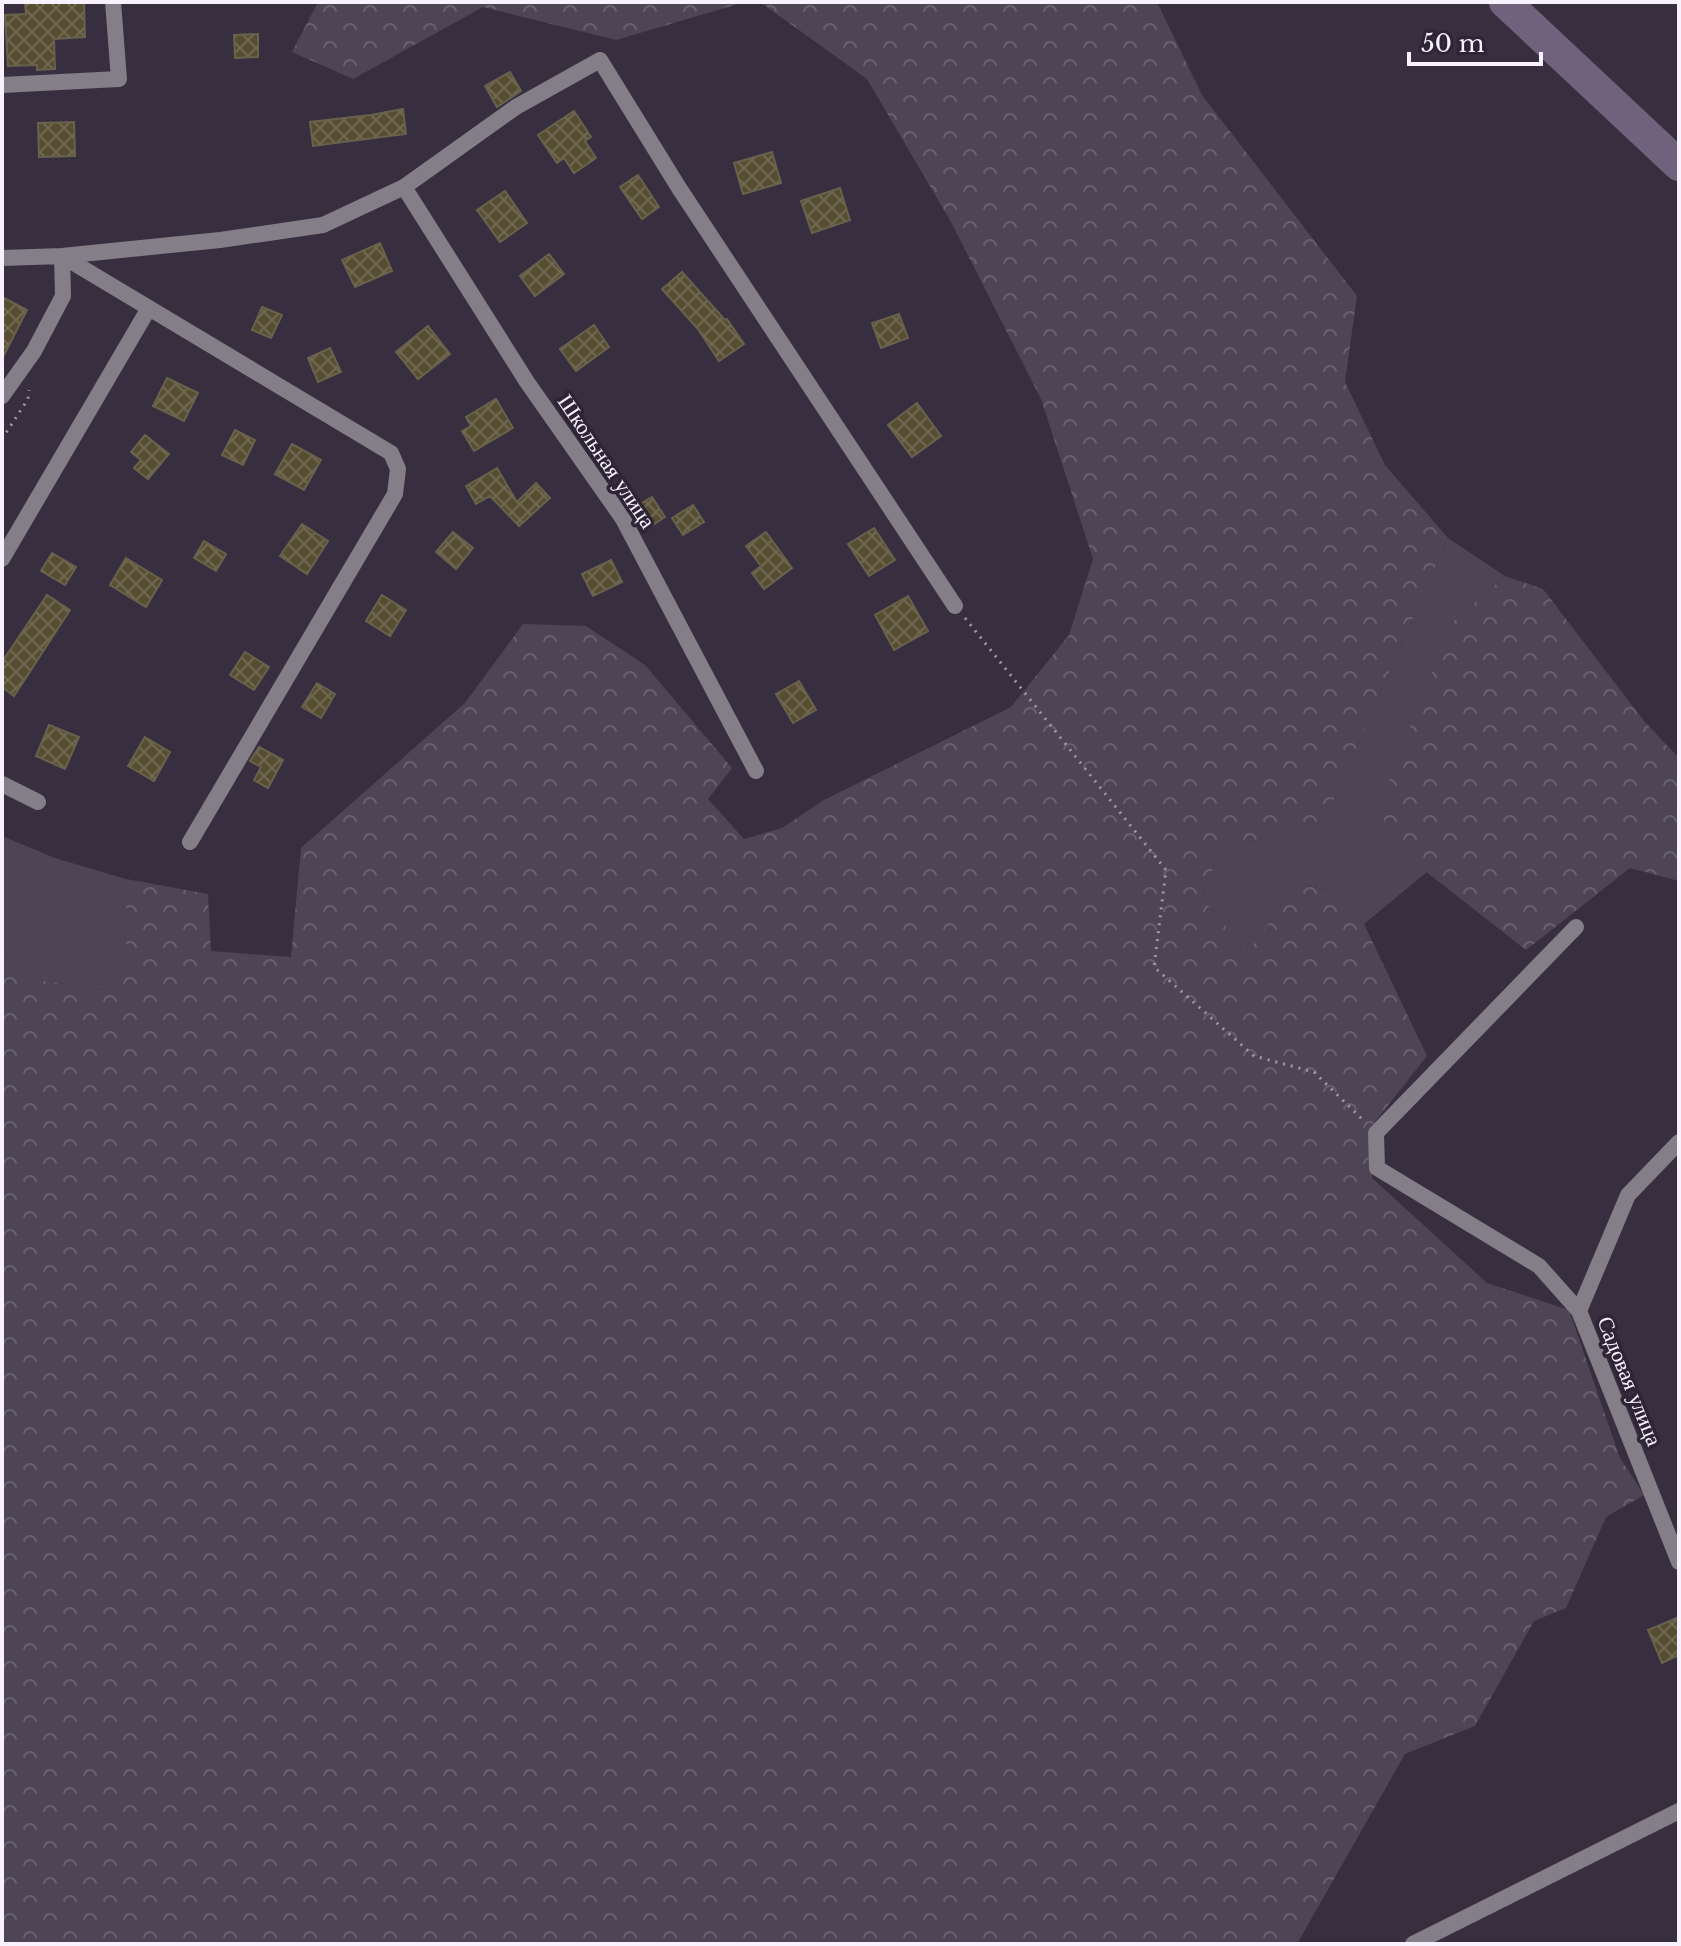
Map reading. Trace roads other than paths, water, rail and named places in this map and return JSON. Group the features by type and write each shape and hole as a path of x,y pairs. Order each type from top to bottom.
{"street":[{"path":"2,85 119,79 113,2"},
{"path":"2,258 62,256 220,240 323,225 404,187 516,107 600,60 679,188 955,606"},
{"name":"Школьная улица","path":"404,187 527,382 623,519 756,771"},
{"path":"62,256 391,453 398,469 395,494 190,842"},
{"path":"2,396 34,351 63,296 62,256"},
{"path":"2,559 149,308"},
{"path":"2,784 38,802"},
{"path":"1576,927 1376,1133 1377,1168 1539,1266 1579,1311"},
{"name":"Садовая улица","path":"1679,1142 1628,1195 1579,1311 1679,1562"},
{"path":"1413,1944 1679,1811"}],"waterway":[{"path":"1505,2 1679,165"}]}
